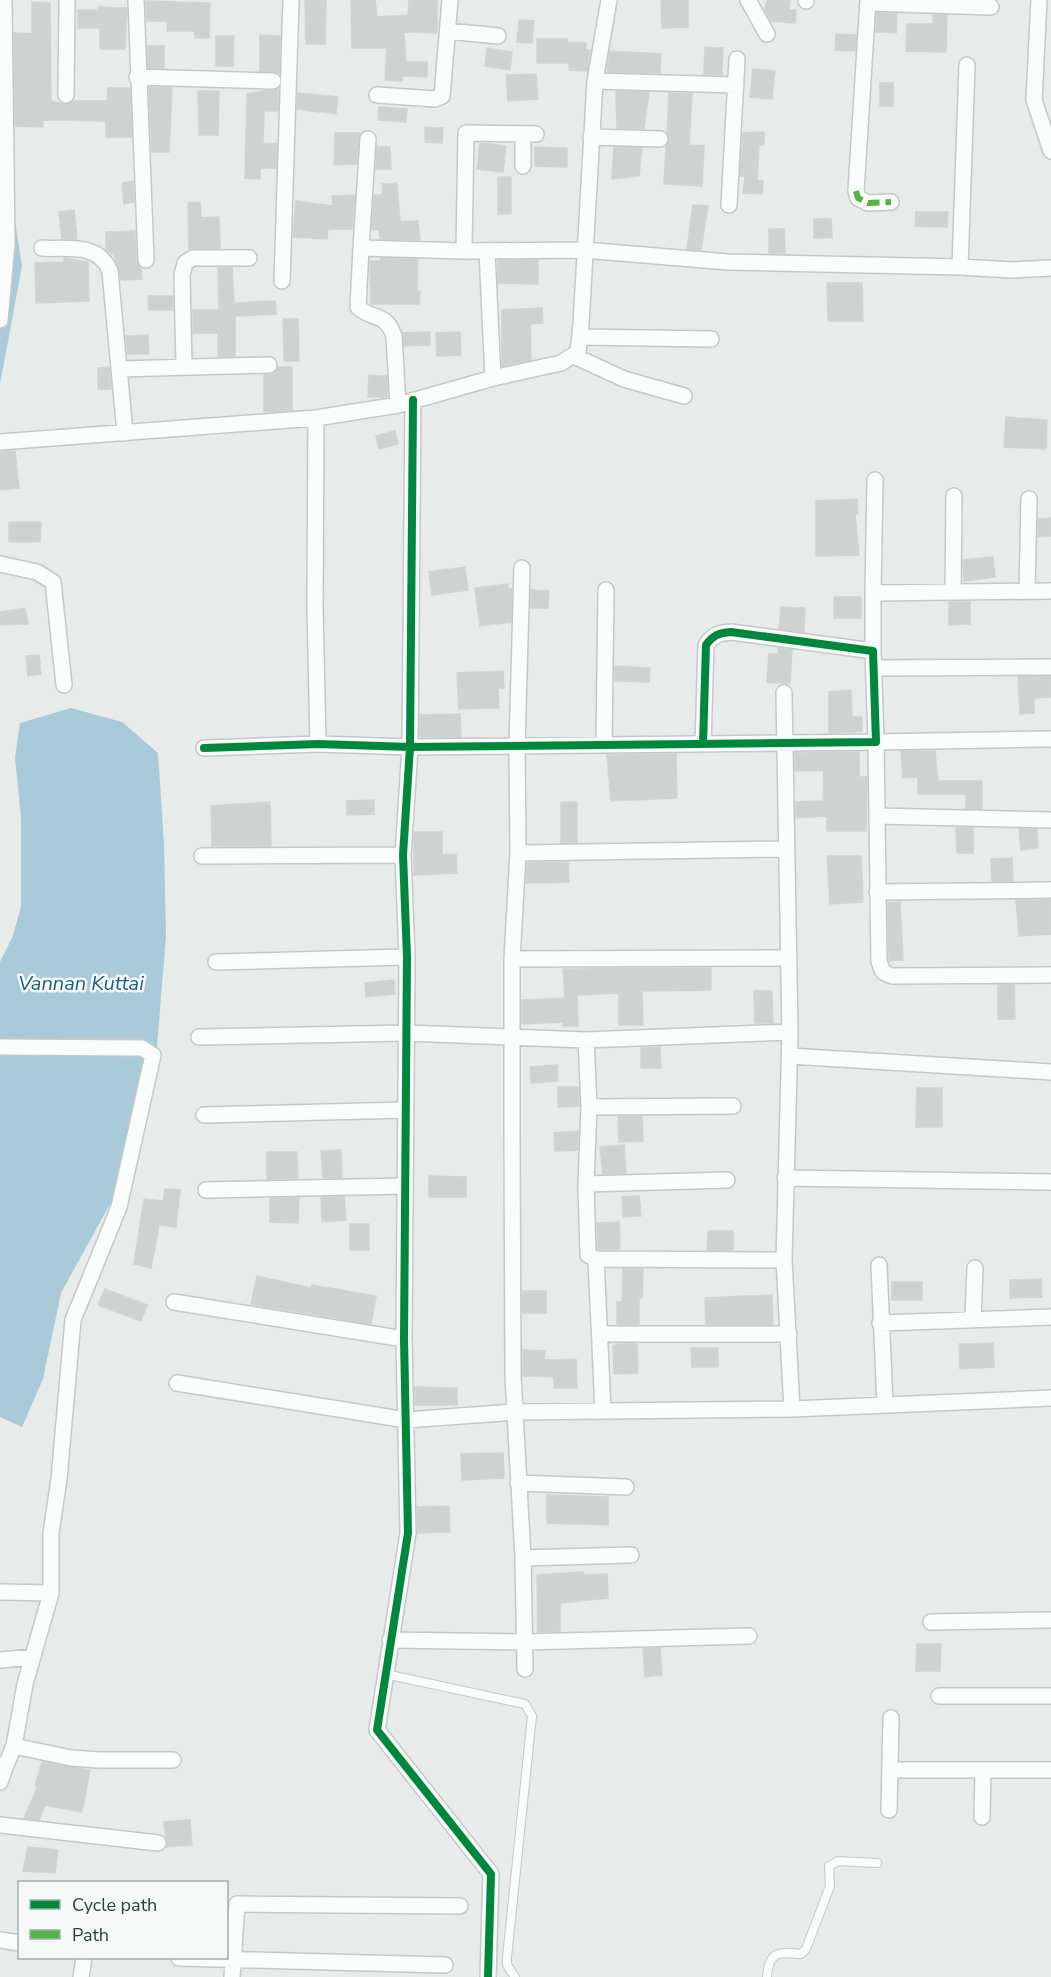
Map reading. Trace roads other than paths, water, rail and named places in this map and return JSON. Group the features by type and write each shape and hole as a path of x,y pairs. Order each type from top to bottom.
{"street":[{"path":"0,320 7,244 2,96 4,0"},
{"path":"66,95 67,0"},
{"path":"136,0 137,77 146,260"},
{"path":"282,281 291,0"},
{"path":"377,95 435,99 442,96 450,0"},
{"path":"0,442 316,418 398,405 493,378 556,365 574,356 578,352 580,337 595,81 609,0"},
{"path":"748,0 767,34"},
{"path":"1039,0 1034,100 1051,151"},
{"path":"891,202 868,203 858,198 856,191 868,2 991,7"},
{"path":"448,31 498,36"},
{"path":"729,205 738,59"},
{"path":"960,267 967,65"},
{"path":"137,77 273,81"},
{"path":"595,81 736,85"},
{"path":"464,251 466,133 530,134 523,166"},
{"path":"591,137 660,139"},
{"path":"368,139 358,307 363,312 385,319 391,328 394,336 398,405"},
{"path":"42,248 91,251 105,259 110,271 125,433"},
{"path":"361,248 488,252 584,250 728,262 1012,270 1051,268"},
{"path":"488,252 493,378"},
{"path":"184,367 182,274 185,263 194,258 249,258"},
{"path":"580,337 711,339"},
{"path":"574,356 624,379 684,396"},
{"path":"119,369 269,365"},
{"path":"413,400 410,747 403,855 407,957 404,1339 408,1533 377,1730 491,1874 488,1977"},
{"path":"316,418 315,606 318,744"},
{"path":"875,480 873,651 879,963 886,975 1051,975"},
{"path":"953,592 954,496"},
{"path":"1027,591 1029,499"},
{"path":"0,564 37,572 53,582 64,685"},
{"path":"522,568 518,853 512,959 513,1352 523,1558 525,1669"},
{"path":"604,745 606,590"},
{"path":"873,593 1051,591"},
{"path":"703,744 706,645 712,637 731,632 873,651"},
{"path":"874,668 1051,667"},
{"path":"784,693 790,1032 784,1260 792,1409"},
{"path":"204,748 318,744 410,747 1051,739"},
{"path":"877,816 1051,820"},
{"path":"518,853 786,849"},
{"path":"202,856 403,855"},
{"path":"877,892 1051,890"},
{"path":"216,962 407,957"},
{"path":"512,959 789,958"},
{"path":"199,1036 407,1033 586,1040 790,1032"},
{"path":"586,1040 589,1107 585,1184 587,1251 590,1258 784,1260"},
{"path":"0,1047 142,1048 153,1055 119,1207 73,1320 59,1479 51,1533 51,1593 33,1657 14,1746 3,1765 0,1782"},
{"path":"790,1056 1051,1072"},
{"path":"589,1107 733,1106"},
{"path":"204,1115 406,1110"},
{"path":"785,1178 1051,1182"},
{"path":"585,1184 727,1180"},
{"path":"206,1190 405,1186"},
{"path":"596,1259 603,1411"},
{"path":"879,1265 885,1405"},
{"path":"973,1318 975,1268"},
{"path":"174,1302 404,1339"},
{"path":"880,1323 1051,1317"},
{"path":"600,1334 789,1334"},
{"path":"177,1383 406,1420 515,1412 792,1409 1051,1398"},
{"path":"518,1483 626,1486"},
{"path":"523,1558 631,1555"},
{"path":"0,1592 51,1593"},
{"path":"932,1622 1051,1620"},
{"path":"390,1640 525,1642 749,1636"},
{"path":"0,1660 33,1657"},
{"path":"939,1696 1051,1696"},
{"path":"889,1810 891,1718"},
{"path":"14,1746 81,1758 173,1760"},
{"path":"890,1770 1051,1770"},
{"path":"982,1817 983,1770"},
{"path":"0,1825 158,1843"},
{"path":"232,1977 237,1904 460,1906"},
{"path":"0,1940 18,1943"},
{"path":"81,1977 84,1959"},
{"path":"206,1959 445,1965"}],"lane":[{"path":"385,1674 525,1704 530,1708 532,1716 507,1957 507,1965 515,1977"},
{"path":"767,1977 768,1963 773,1956 782,1953 801,1954 806,1949 830,1886 829,1866 838,1861 877,1863"}],"water":[{"path":"0,126 22,266 0,384"},
{"name":"Vannan Kuttai","path":"71,708 122,722 158,753 164,844 166,936 155,1071 136,1157 61,1293 43,1379 22,1427 0,1417 0,962 12,938 21,907 21,818 15,757 20,723"}]}
